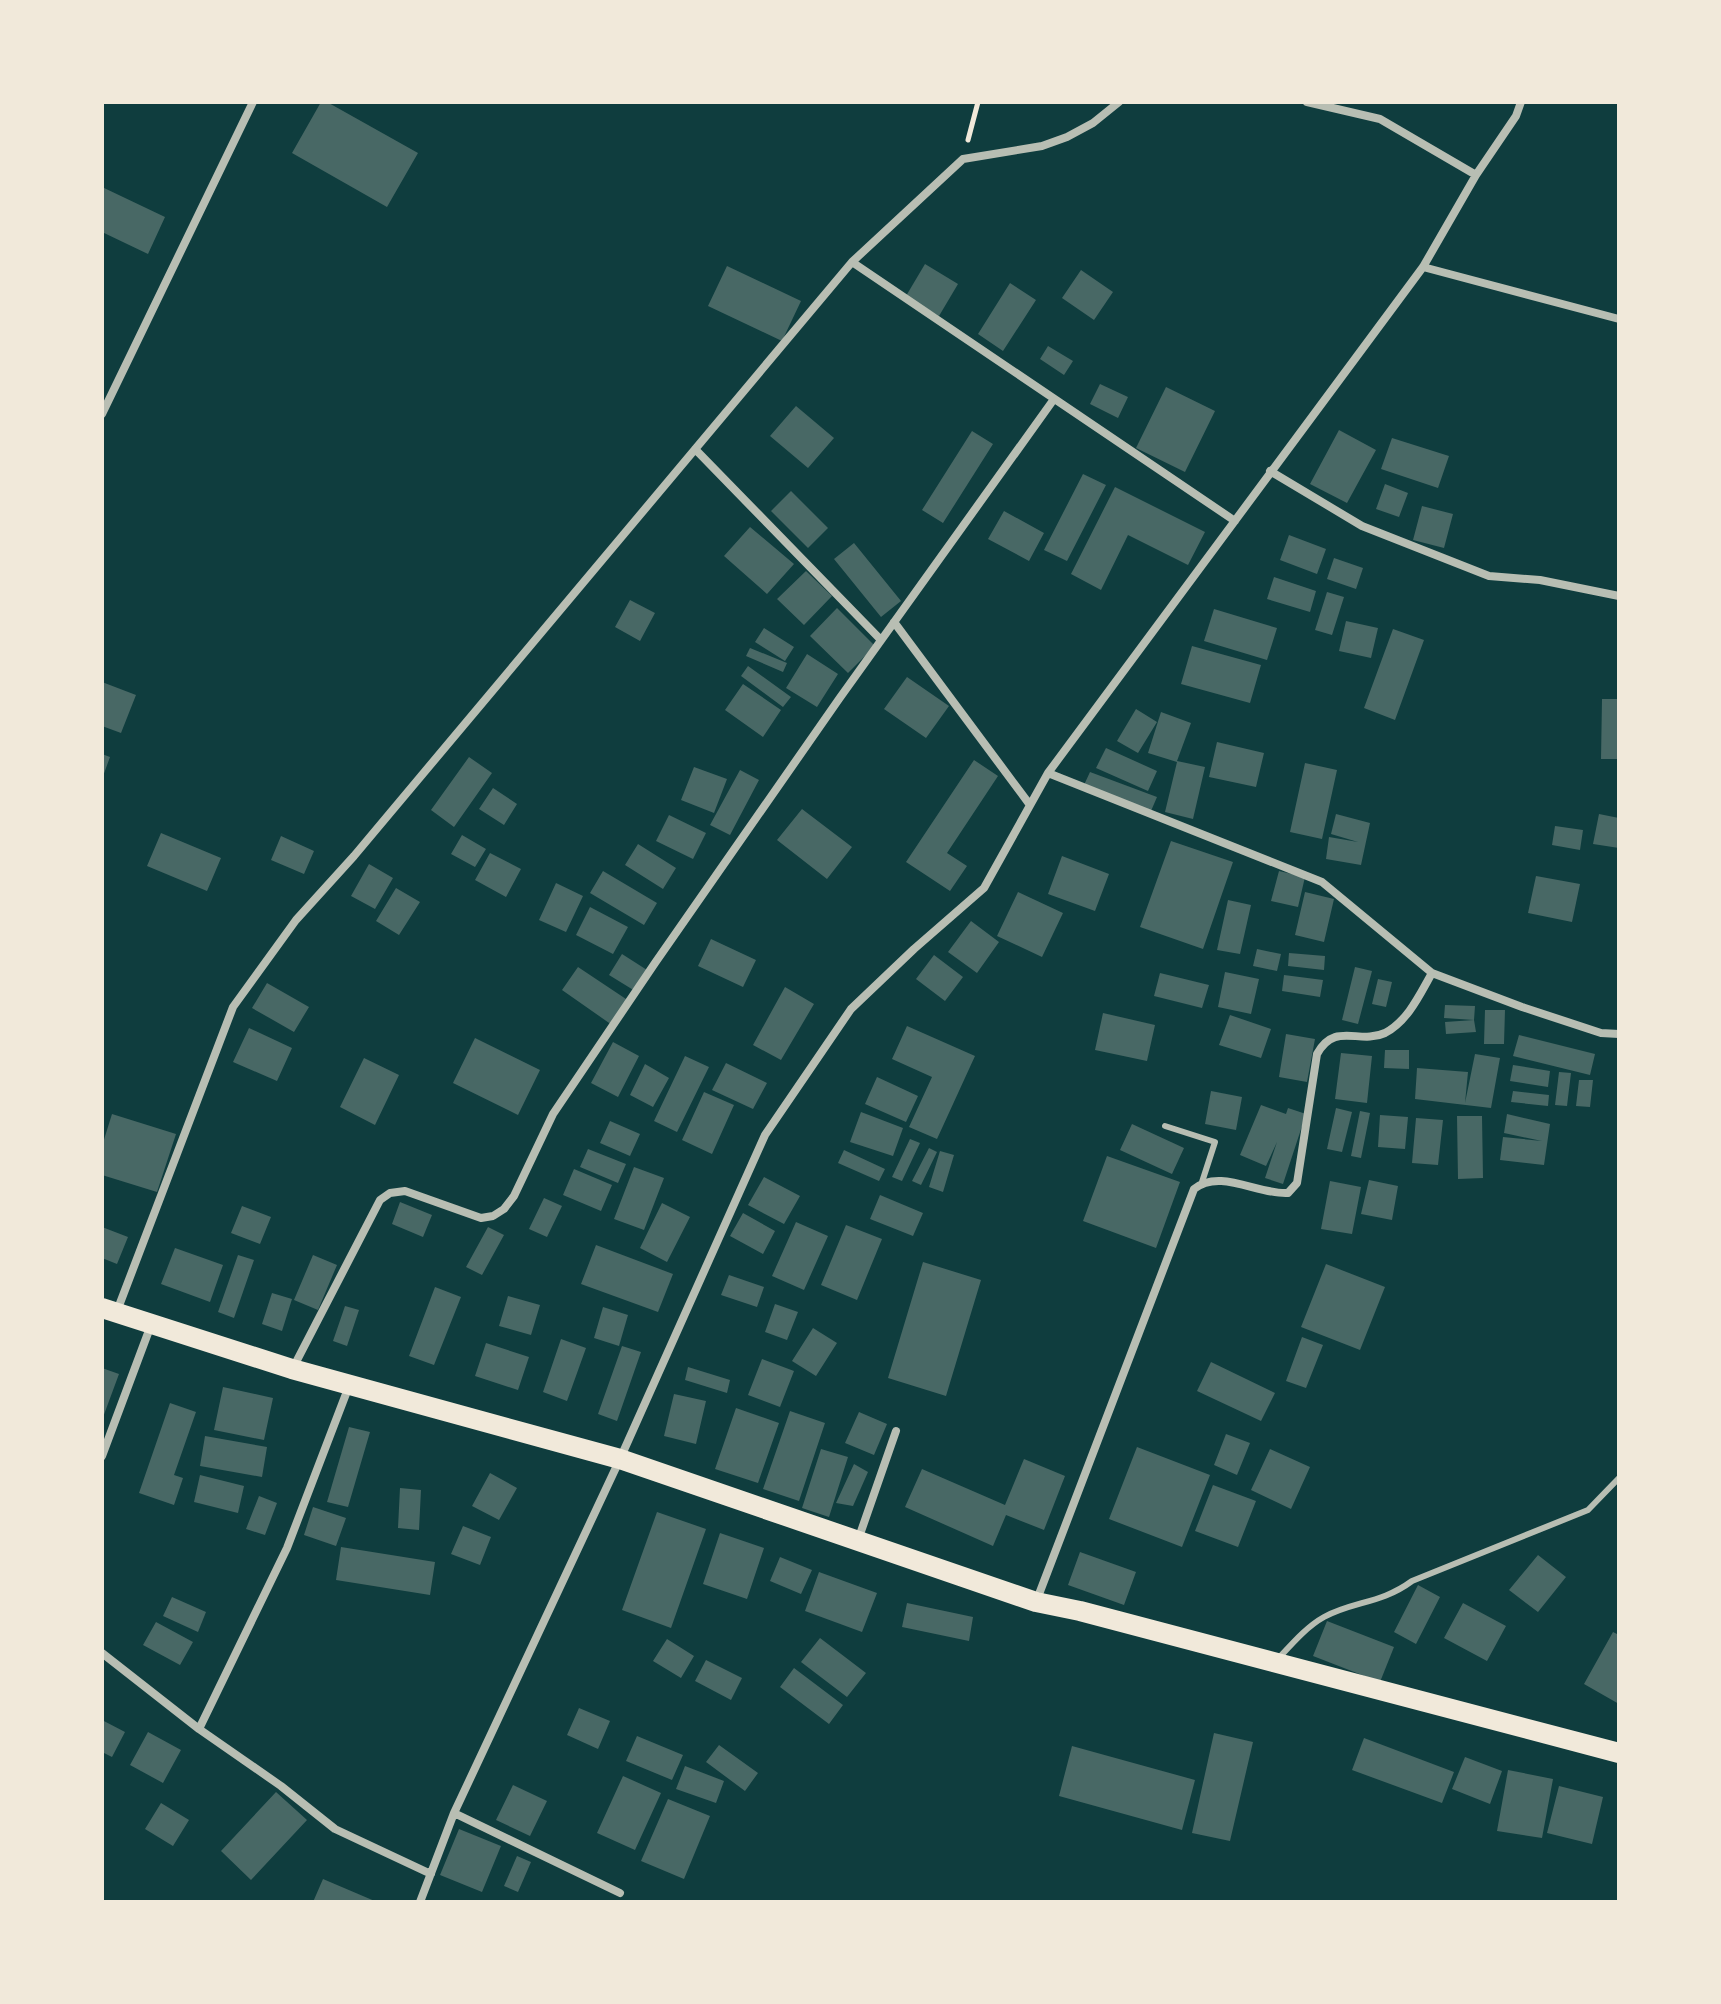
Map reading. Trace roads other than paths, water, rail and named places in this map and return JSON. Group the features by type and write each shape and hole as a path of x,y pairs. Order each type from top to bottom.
{"main road":[{"path":"109,1310 292,1369 620,1459 1036,1602 1619,1753"}],"street":[{"path":"102,414 253,102"},
{"path":"109,1310 233,1007 296,920 354,856 852,262 963,159 1042,146 1067,137 1093,123 1119,102"},
{"path":"1307,102 1380,119 1476,175"},
{"path":"420,1902 454,1813 620,1459 765,1135 851,1009 984,888 1048,773 1423,267 1476,175 1516,116 1521,102"},
{"path":"852,262 1235,521"},
{"path":"1423,267 1619,319"},
{"path":"292,1369 380,1200 390,1193 405,1191 481,1218 493,1216 504,1209 514,1196 553,1114 655,963 1054,399"},
{"path":"695,449 881,640"},
{"path":"1270,471 1362,526 1489,576 1540,580 1619,596"},
{"path":"894,622 1030,805"},
{"path":"1048,773 1322,882 1432,973 1601,1033 1619,1034"},
{"path":"1036,1602 1194,1189 1202,1182 1226,1181 1272,1194 1288,1193 1297,1183 1317,1054 1324,1042 1336,1036 1382,1034 1396,1025 1413,1007 1432,973"},
{"path":"102,1456 152,1325"},
{"path":"199,1729 287,1548 350,1385"},
{"path":"858,1541 896,1431"},
{"path":"102,1653 335,1829 431,1874"},
{"path":"454,1813 620,1893"}],"lane":[{"path":"1165,1126 1215,1142 1202,1182"},
{"path":"1274,1662 1312,1625 1327,1615 1394,1594 1412,1581 1588,1510 1619,1478"}]}
